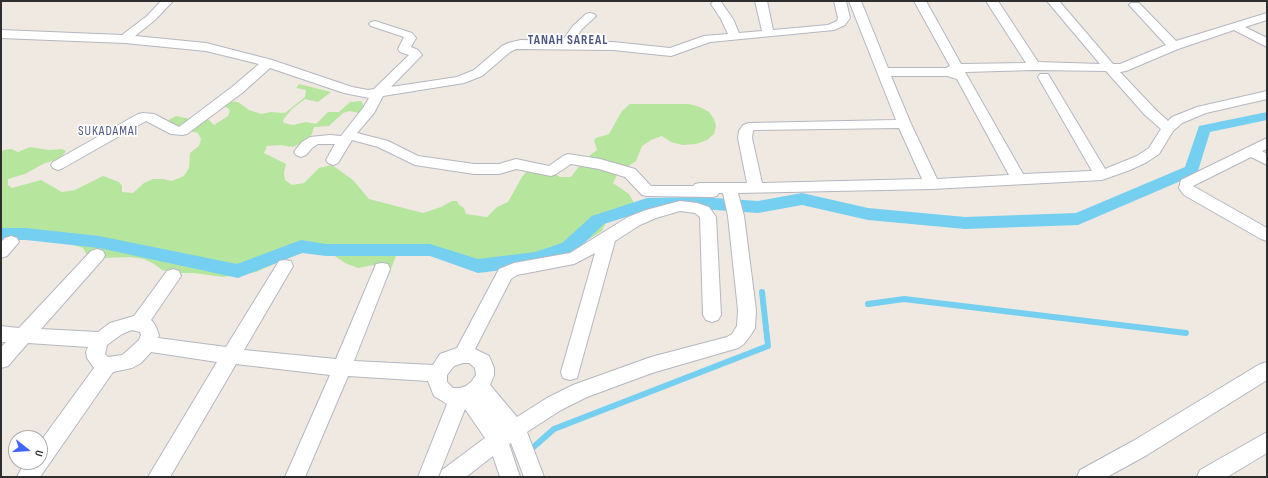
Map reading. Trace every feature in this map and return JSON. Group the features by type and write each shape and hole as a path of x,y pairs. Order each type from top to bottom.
{"street":[{"path":"125,39 151,18 167,1"},
{"path":"761,1 768,33"},
{"path":"1,34 125,39 206,47 268,63 349,90 368,94 460,80 478,73 506,49 521,44 613,46 671,52 701,40 768,33 793,33 837,26 844,18 840,1"},
{"path":"855,1 904,124 932,184"},
{"path":"920,1 956,72 1018,178"},
{"path":"992,1 1034,66"},
{"path":"1053,1 1108,66 1119,72 1150,112 1168,128"},
{"path":"717,4 727,19 735,37"},
{"path":"1135,5 1174,46"},
{"path":"566,45 577,28 590,16"},
{"path":"883,72 956,72 1044,77 1119,72 1174,46 1237,27 1267,16"},
{"path":"333,160 347,138 369,110 379,92 415,57 416,54 404,49 410,38 408,35 375,24"},
{"path":"1237,27 1267,43"},
{"path":"58,165 143,117 149,117 176,131 182,130 237,90 268,63"},
{"path":"956,72 1034,66 1108,66"},
{"path":"1044,77 1102,175"},
{"path":"301,152 307,145 315,140 347,138 383,144 415,160 474,169 499,169 516,164 551,171 568,159 600,164 630,173 647,191 730,191 756,188 932,184 1018,178 1102,175 1125,167 1142,159 1154,151 1168,128 1177,120 1188,115 1267,95"},
{"path":"756,188 745,138 748,128 754,126 904,124"},
{"path":"1267,143 1186,184 1186,188 1189,191 1267,235"},
{"path":"1251,151 1267,160"},
{"path":"700,188 730,191"},
{"path":"449,477 498,440 516,430 554,404 580,390 651,365 732,343 738,339 746,328 747,310 736,216 730,191"},
{"path":"462,355 505,274 514,269 574,258 608,236 651,214 680,206 689,206 704,211 708,217 712,315"},
{"path":"570,372 608,236"},
{"path":"1,360 23,334 97,255"},
{"path":"158,477 285,266"},
{"path":"295,477 342,368 382,269"},
{"path":"139,323 174,276"},
{"path":"139,323 147,327 150,335 147,344 141,351 129,360 107,365 100,362 96,358 95,352 101,340 116,328 124,325 139,323"},
{"path":"1,334 23,334 101,340"},
{"path":"147,344 230,356 342,368 438,373"},
{"path":"428,477 468,393 485,375 485,368 482,362 471,355 462,355 447,360 438,373 437,382 441,390 449,396 468,393 516,430 534,477"},
{"path":"48,448 107,365"},
{"path":"1087,477 1140,448 1267,370"},
{"path":"468,393 498,440 510,477"},
{"path":"1207,477 1267,442"}],"green space":[{"path":"299,84 331,92 318,102 305,99 292,109 283,120 284,123 293,125 306,122 316,124 328,112 339,112 350,102 361,101 365,108 359,113 349,111 343,113 329,126 314,127 312,134 304,142 292,147 281,145 267,146 264,153 286,164 284,173 285,180 292,185 304,183 319,168 332,165 353,180 369,199 423,213 441,207 452,201 457,201 459,205 464,208 466,214 487,217 497,207 508,202 522,177 528,170 551,171 560,177 571,177 580,165 590,163 590,155 597,150 594,140 609,134 622,111 630,104 689,104 700,107 709,112 714,119 716,126 714,134 707,140 696,144 683,145 671,142 662,136 651,140 642,146 636,161 618,173 613,183 629,194 634,203 624,210 611,213 602,231 581,244 537,260 507,267 492,268 464,266 446,250 411,247 397,253 388,277 373,265 358,268 345,263 326,250 306,252 290,257 256,272 223,277 194,273 175,273 162,270 144,259 131,257 101,258 87,255 83,248 39,234 26,234 6,240 1,239 1,152 4,150 11,149 18,152 30,147 49,150 62,149 66,151 60,159 45,163 25,174 8,179 8,185 12,188 41,180 62,192 75,190 103,176 119,182 122,186 122,192 133,193 144,183 153,179 172,181 184,176 189,168 190,153 199,146 201,139 198,133 165,125 170,119 176,116 190,119 202,118 209,120 214,125 228,116 230,110 223,105 229,101 238,102 249,110 261,114 271,112 285,113 305,97 306,90 296,88"}],"waterway":[{"path":"1,234 26,234 99,242 238,271 301,246 326,250 430,250 478,266 535,259 568,248 598,220 647,204 700,203 758,207 802,199 868,214 965,223 1078,219 1192,170 1204,129 1267,116"},
{"path":"529,451 554,429 768,346 762,292"},
{"path":"868,304 904,299 1186,333"}],"district":[{"name":"TANAH SAREAL","path":"568,41"},
{"name":"SUKADAMAI","path":"108,132"}]}
